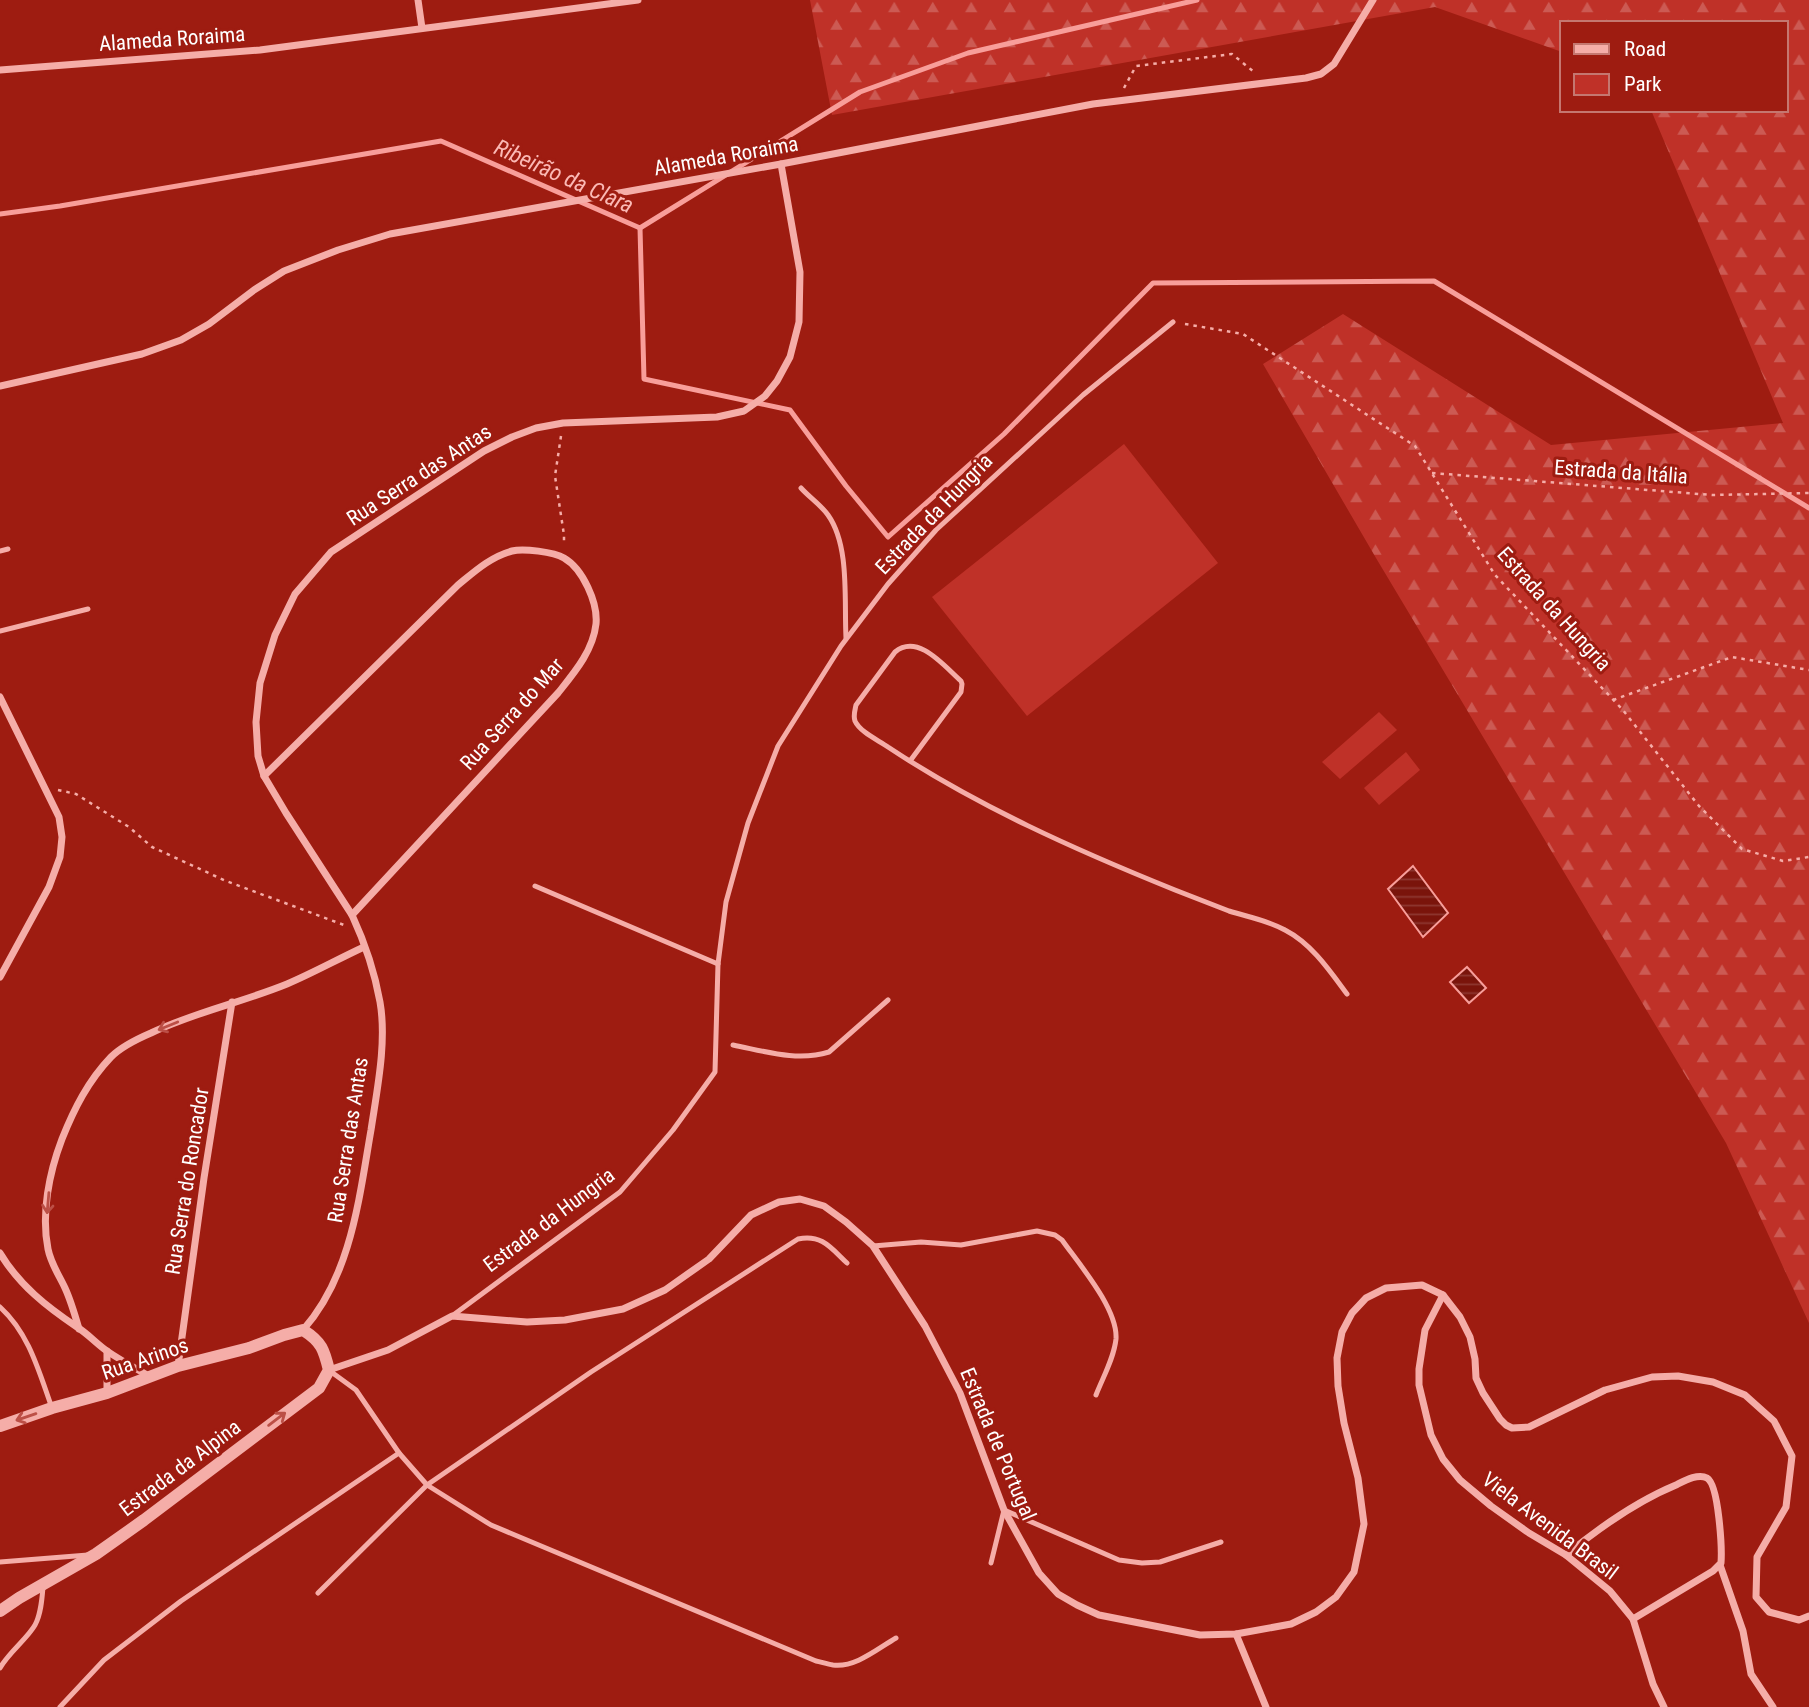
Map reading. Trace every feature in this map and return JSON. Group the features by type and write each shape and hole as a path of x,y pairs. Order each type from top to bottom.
{"street":[{"path":"418,0 422,28"},
{"name":"Alameda Roraima","path":"0,70 260,50 638,0"},
{"name":"Alameda Roraima","path":"0,386 142,354 181,340 209,324 284,271 390,234 781,164 1093,103 1268,83 1321,74 1334,64 1342,53 1373,0"},
{"name":"Rua Serra das Antas","path":"303,1330 330,1293 346,1252 358,1206 379,1082 382,1033 380,1003 352,915 264,776 258,756 256,722 260,683 275,635 295,594 331,552 484,451 512,437 536,428 563,423 717,417 744,411 765,396 790,357 799,322 800,272 781,164"},
{"path":"264,776 458,585 486,562 513,551 530,550 564,558"},
{"name":"Rua Serra do Mar","path":"352,915 558,694 581,663 590,646 596,623 594,605 588,587 577,570 564,558"},
{"path":"0,697 59,817 62,837 60,857 49,887 0,977"},
{"path":"79,1328 48,1249 46,1223 55,1157 74,1108 92,1080 112,1056 130,1042 163,1027 287,984 364,947"},
{"name":"Rua Serra do Roncador","path":"178,1366 232,1002"},
{"name":"Estrada de Portugal","path":"452,1316 527,1322 565,1321 623,1309 665,1290 709,1259 751,1215 779,1202 800,1199 824,1206 873,1246 925,1326 960,1393 1004,1510 1039,1573 1058,1594 1099,1615 1200,1635 1236,1634 1291,1624 1316,1612 1336,1597 1354,1572 1364,1524 1358,1478 1338,1386 1337,1358 1342,1332 1352,1313 1366,1298 1386,1288 1422,1285 1443,1295"},
{"path":"0,1253 29,1292 107,1351 149,1377"},
{"path":"1443,1295 1470,1336 1476,1378 1483,1393 1500,1419 1511,1428 1529,1427 1605,1390 1652,1377 1678,1376 1713,1382 1745,1395 1774,1421 1792,1456 1786,1507 1757,1557 1756,1597 1769,1612 1800,1620 1809,1616"},
{"name":"Viela Avenida Brasil","path":"1443,1295 1425,1330 1419,1369 1419,1385 1431,1435 1443,1459 1460,1480 1492,1506 1566,1555 1610,1591 1633,1619 1653,1684 1664,1707"},
{"name":"Estrada da Hungria","path":"329,1370 388,1350 452,1316"},
{"path":"303,1330 314,1337 324,1349 329,1370"},
{"name":"Rua Arinos","path":"0,1426 107,1393 178,1366 250,1348 303,1330"},
{"path":"107,1351 107,1393"},
{"name":"Estrada da Alpina","path":"0,1611 96,1554 144,1520 319,1388 329,1370"},
{"path":"1566,1555 1599,1528 1633,1506 1699,1476 1708,1479 1715,1493 1721,1541 1720,1565 1743,1630 1751,1674 1773,1707"},
{"path":"1633,1619 1720,1565"},
{"path":"1236,1634 1266,1707"}],"lane":[{"name":"Estrada da Hungria","path":"452,1316 620,1192 673,1130 715,1072 718,964 726,902 748,823 778,746 846,639 888,584 936,530 1083,394 1173,322"},
{"path":"801,488 827,514 839,534 844,564 846,639"},
{"path":"0,551 8,549"},
{"path":"0,631 88,609"},
{"path":"910,761 961,692 962,684 926,650 910,645 895,652 856,705 855,721 861,729 910,761 933,776 1045,834 1175,890 1287,930 1322,961 1347,994"},
{"path":"535,886 718,964"},
{"path":"733,1045 801,1057 828,1052 888,1000"},
{"path":"873,1246 921,1242 961,1245 1037,1231 1055,1235 1062,1240 1108,1307 1114,1323 1114,1350 1096,1395"},
{"path":"318,1593 427,1485 592,1372 797,1239 807,1237 825,1242 847,1263"},
{"path":"0,1307 10,1316 27,1342 52,1408"},
{"path":"329,1370 356,1390 399,1453 427,1485 491,1525 816,1661 834,1665 849,1664 866,1657 895,1638"},
{"path":"60,1707 104,1660 181,1601 399,1453"},
{"path":"990,1563 1004,1510 1119,1560 1160,1562 1220,1542"},
{"path":"0,1562 96,1554"},
{"path":"0,1668 5,1658 35,1626 42,1604 44,1584"}],"path":[{"path":"1117,100 1136,66 1232,54 1268,83"},
{"name":"Estrada da Hungria","path":"1173,322 1243,334 1415,446 1495,575 1613,700 1732,657 1809,670"},
{"path":"563,423 555,476 564,536 564,558"},
{"name":"Estrada da Itália","path":"1432,473 1712,495 1809,494"},
{"path":"1613,700 1699,806 1742,849 1783,861 1809,857"},
{"path":"44,788 76,794 129,827 152,847 184,863 359,931"}],"green space":[{"path":"810,0 1809,0 1809,1323 1726,1143 1263,364 1343,314 1551,445 1783,423 1652,112 1788,112 1788,21 1560,21 1560,51 1435,7 832,115"},
{"path":"1124,444 1218,563 1027,716 932,597"},
{"path":"1379,712 1397,730 1340,779 1322,762"},
{"path":"1406,752 1420,770 1379,805 1364,788"}],"shaded area":[{"path":"1413,866 1448,913 1423,937 1388,889"},
{"path":"1467,967 1486,988 1469,1003 1450,982"}],"waterway":[{"name":"Ribeirão da Clara","path":"0,214 441,141 640,228 860,92 968,53 1197,0"},
{"path":"640,228 644,379 790,410 888,537 1004,434 1153,283 1434,281 1809,508"}]}
